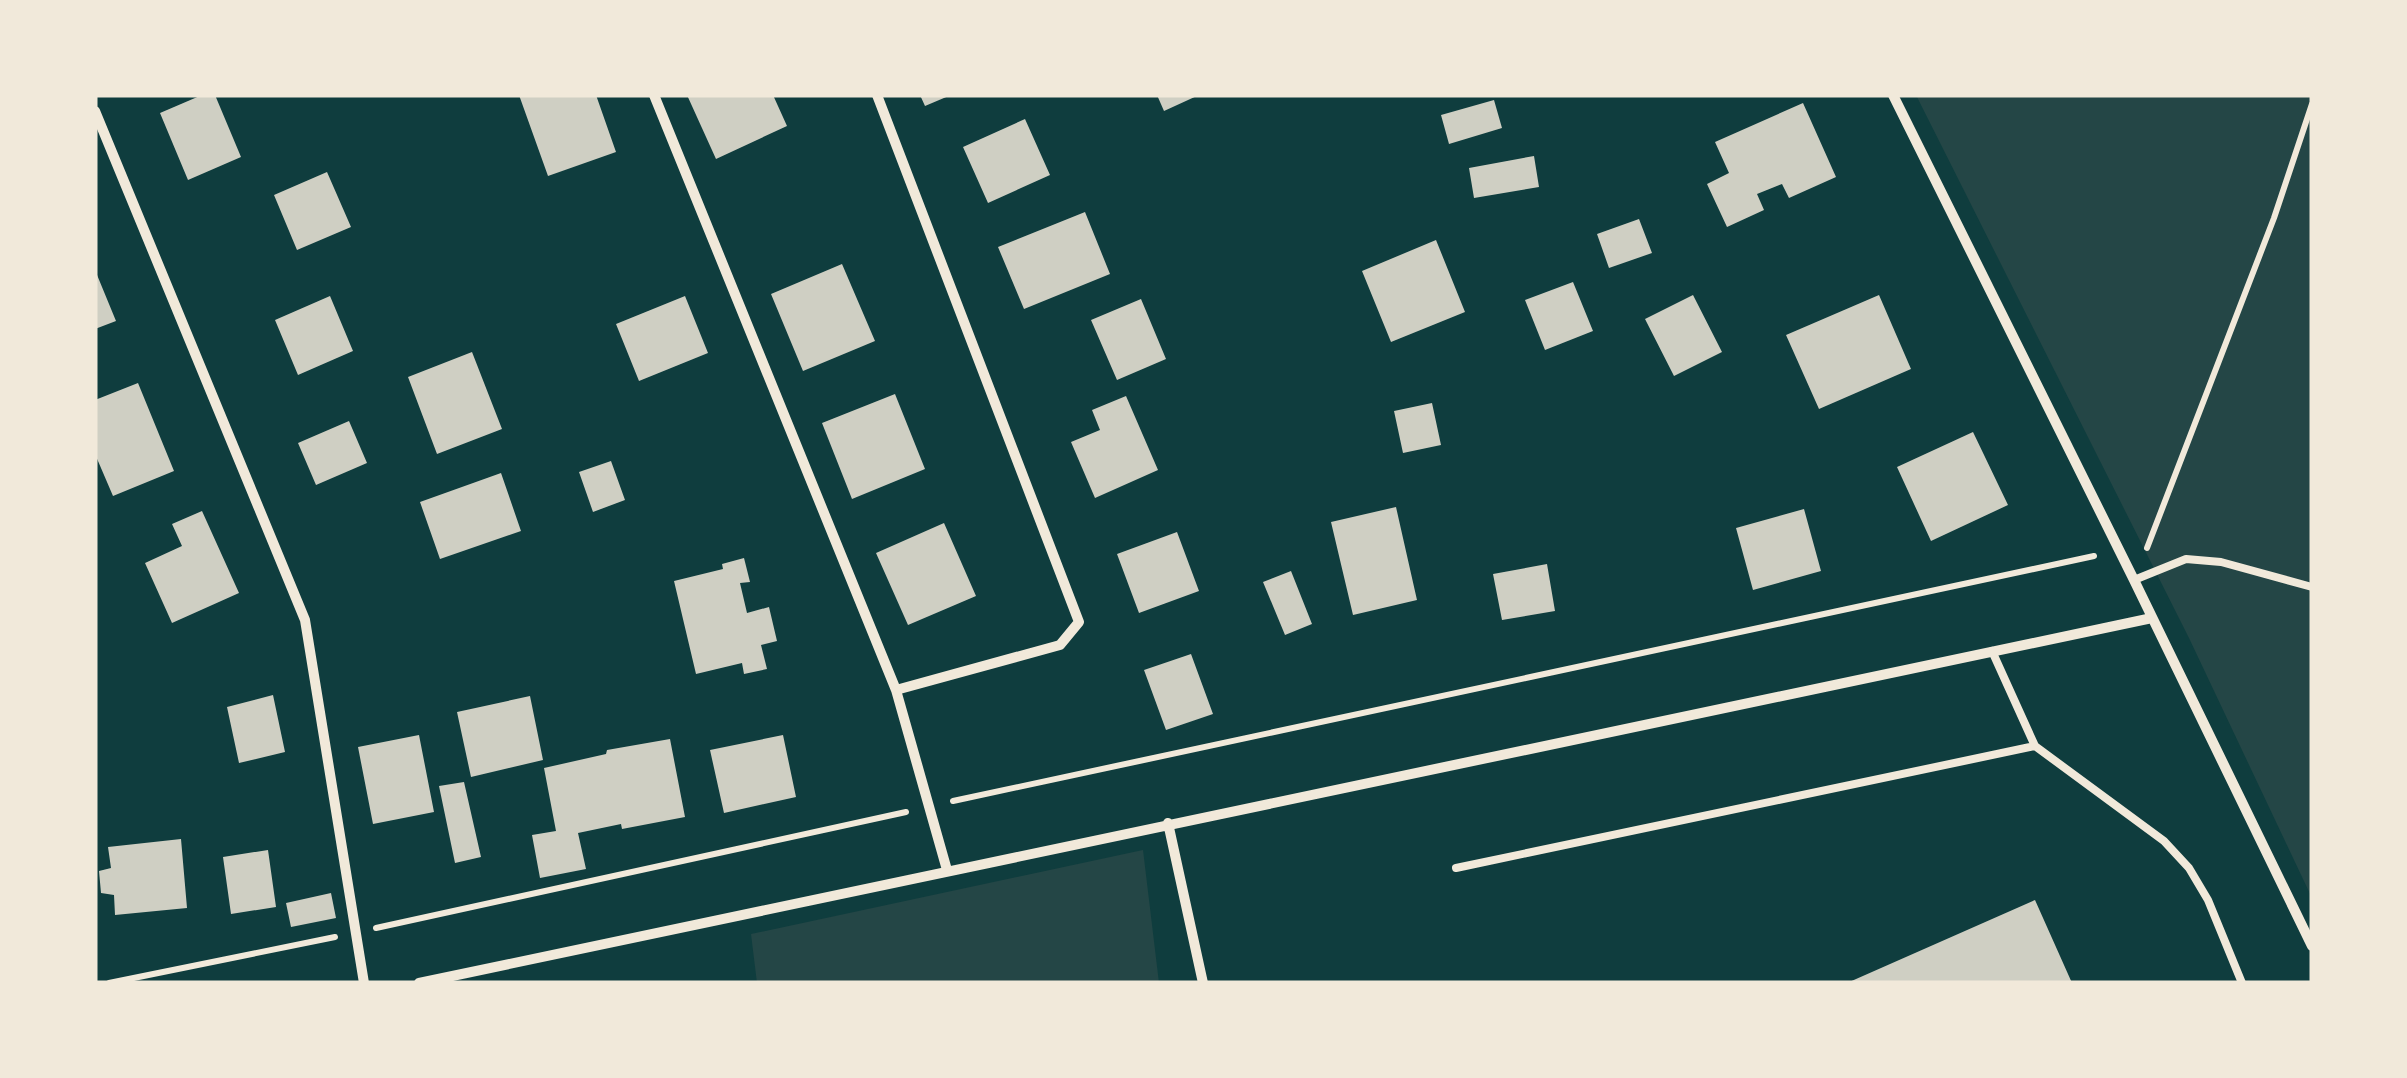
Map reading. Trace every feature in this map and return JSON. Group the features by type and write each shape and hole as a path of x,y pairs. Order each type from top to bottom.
{"street":[{"path":"654,95 896,690 947,870"},
{"path":"878,95 1080,622 1060,645 896,690"},
{"path":"1892,95 2120,550 2312,946"},
{"path":"95,112 305,620 364,983"},
{"path":"418,983 2152,618"},
{"path":"1168,823 1202,983"}],"lane":[{"path":"2134,580 2186,559 2221,562 2312,588"},
{"path":"1992,651 2034,746 2164,842 2188,868 2208,900 2242,983"},
{"path":"1456,868 2034,746"}],"path":[{"path":"2134,580 2274,218 2312,104"},
{"path":"109,983 2120,550"}],"shaded area":[{"path":"1916,95 2312,95 2312,898 2189,638"},
{"path":"1143,850 1159,983 757,983 751,934"}],"building":[{"path":"202,95 215,95 241,157 188,180 160,113"},
{"path":"519,95 596,95 616,152 548,176"},
{"path":"687,95 773,95 787,126 716,159"},
{"path":"920,95 951,95 925,106"},
{"path":"1157,95 1199,95 1164,111"},
{"path":"1494,100 1502,128 1449,144 1441,115"},
{"path":"1803,103 1836,177 1789,198 1782,184 1757,194 1764,210 1727,227 1707,184 1729,173 1715,142"},
{"path":"1025,119 1050,175 988,203 963,147"},
{"path":"1534,156 1539,187 1474,198 1469,168"},
{"path":"327,172 351,227 297,250 274,195"},
{"path":"1085,212 1110,274 1024,309 998,247"},
{"path":"1639,219 1652,253 1609,268 1597,234"},
{"path":"1436,240 1465,312 1391,342 1362,271"},
{"path":"842,264 875,341 803,371 771,294"},
{"path":"95,270 116,321 95,329"},
{"path":"1573,282 1593,331 1545,350 1525,300"},
{"path":"1693,295 1722,352 1674,376 1645,319"},
{"path":"1879,295 1911,369 1819,409 1786,335"},
{"path":"330,296 353,351 298,375 275,320"},
{"path":"685,296 708,353 639,381 616,324"},
{"path":"1141,299 1166,359 1117,380 1091,320"},
{"path":"472,352 502,429 437,454 408,377"},
{"path":"138,383 174,471 113,496 95,454 95,400"},
{"path":"895,394 925,469 852,499 822,423"},
{"path":"1126,396 1158,470 1095,498 1071,442 1100,430 1092,410"},
{"path":"1432,403 1441,445 1403,453 1394,411"},
{"path":"349,421 367,463 316,485 298,443"},
{"path":"1973,432 2008,505 1931,541 1897,467"},
{"path":"611,461 625,500 593,512 579,472"},
{"path":"501,473 521,531 440,559 420,502"},
{"path":"1396,507 1417,600 1353,615 1331,522"},
{"path":"1804,509 1821,571 1753,590 1736,528"},
{"path":"202,511 239,593 172,623 145,563 182,546 172,524"},
{"path":"944,523 976,596 908,625 876,553"},
{"path":"1177,532 1199,591 1139,613 1117,554"},
{"path":"744,558 750,582 740,583 747,613 769,607 777,641 761,645 767,669 744,674 742,663 696,674 674,581 723,569 722,564"},
{"path":"1547,564 1555,611 1502,620 1493,574"},
{"path":"1291,571 1312,624 1285,635 1263,582"},
{"path":"1191,654 1213,714 1166,730 1144,670"},
{"path":"273,695 285,752 239,763 227,707"},
{"path":"530,696 543,760 471,777 457,712"},
{"path":"419,735 434,812 373,824 358,747"},
{"path":"783,735 796,797 724,813 710,750"},
{"path":"670,739 685,817 578,833 586,869 540,878 532,835 556,831 544,768 606,754 607,750"},
{"path":"464,782 481,857 455,863 439,786"},
{"path":"181,839 187,908 115,915 114,895 101,893 99,871 111,868 108,847"},
{"path":"268,850 276,907 231,914 223,857"},
{"path":"331,893 336,918 291,927 286,903"},
{"path":"2035,900 2072,983 1847,983"}]}
